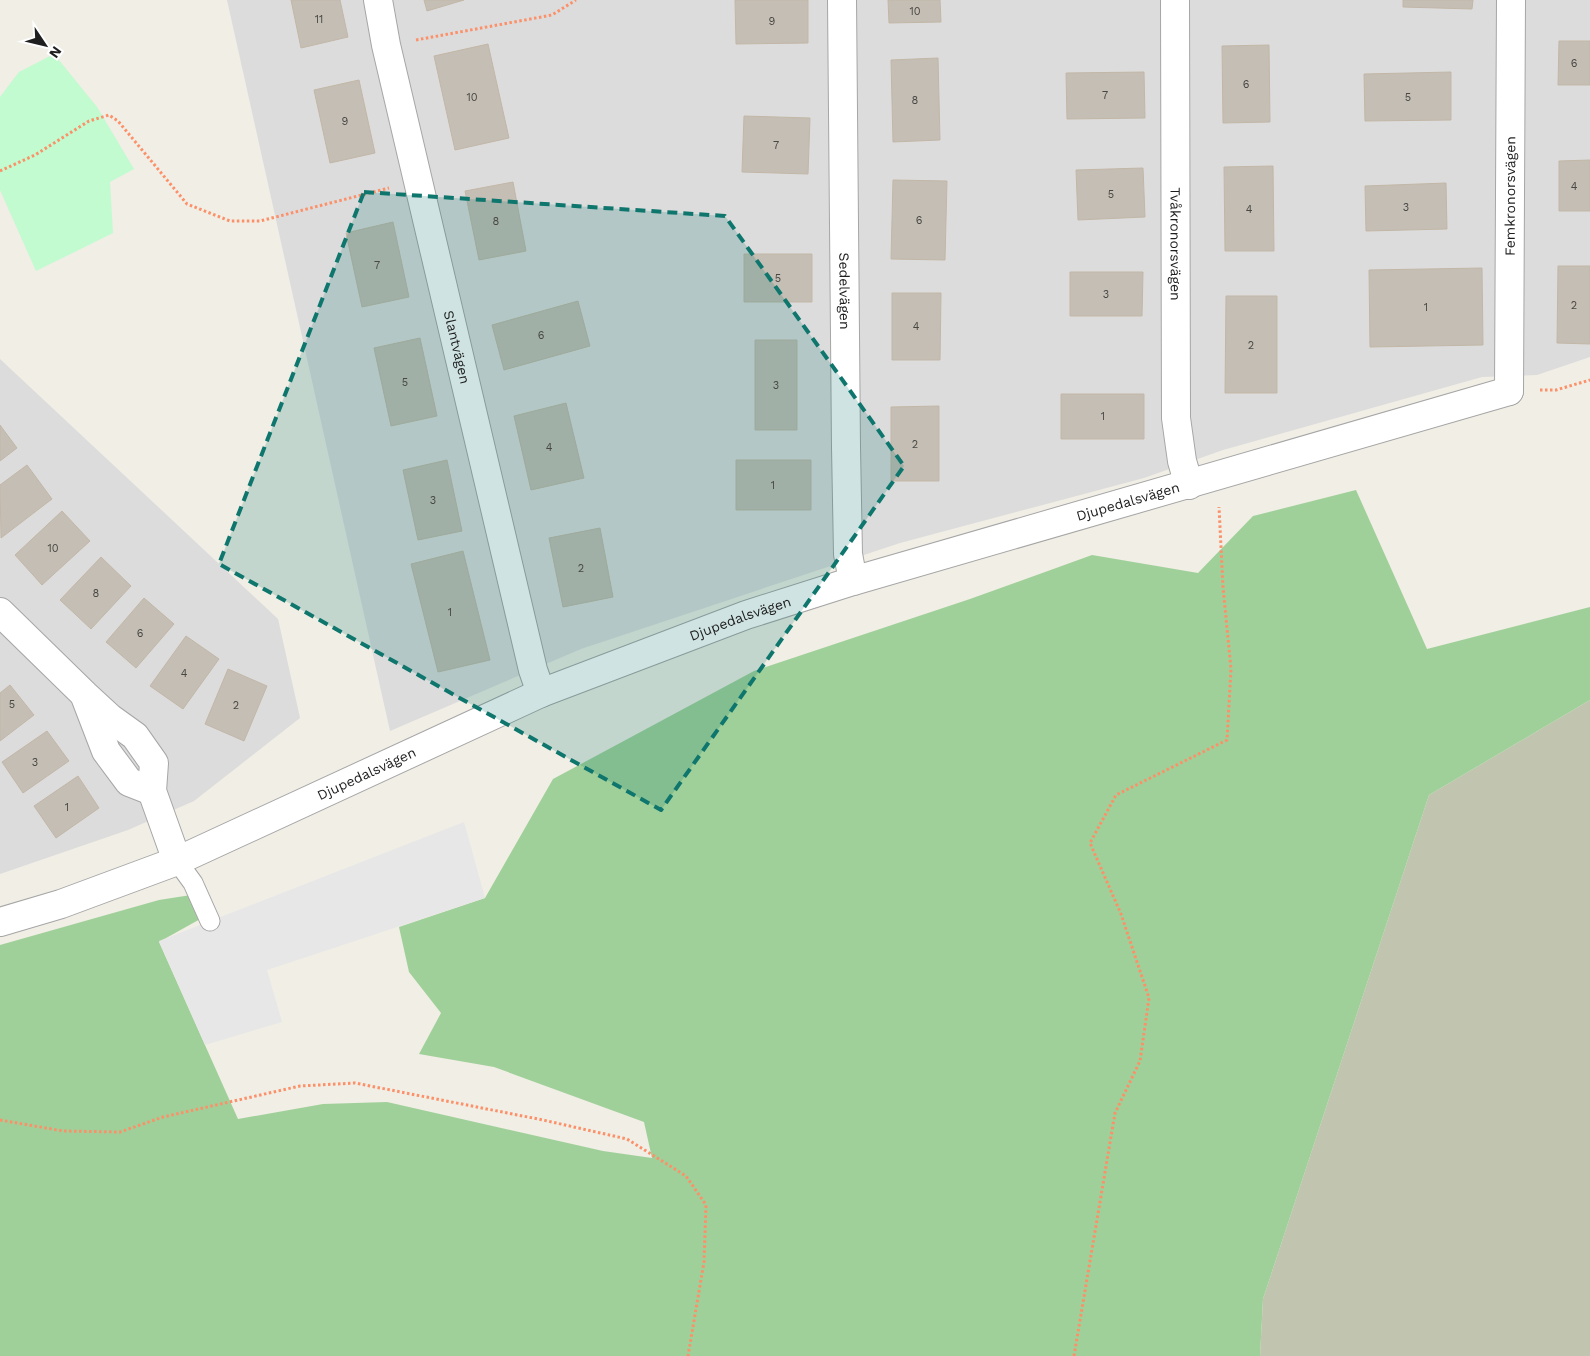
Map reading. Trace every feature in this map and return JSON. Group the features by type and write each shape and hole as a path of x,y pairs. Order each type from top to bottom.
{"street":[{"name":"Slantvägen","path":"378,0 386,45 419,180 480,449 533,670 541,693"},
{"name":"Sedelvägen","path":"842,0 848,554 853,581"},
{"name":"Tvåkronorsvägen","path":"1175,0 1176,418 1182,461 1189,485"},
{"name":"Femkronorsvägen","path":"1509,392 1511,0"},
{"name":"Djupedalsvägen","path":"0,922 60,904 178,861 541,693 746,615 853,581 1509,392"},
{"path":"0,612 85,695 106,751 128,782 152,791 178,861"}],"lane":[{"path":"178,861 193,883 210,922"}],"path":[{"path":"386,45 552,15 576,0"},
{"path":"0,171 35,155 89,121 109,115 118,120 187,204 230,221 260,221 419,180"},
{"path":"1509,392 1556,390 1590,380"},
{"path":"1074,1356 1115,1113 1140,1061 1149,998 1121,914 1090,843 1116,795 1227,740 1231,669 1223,587 1218,476"},
{"path":"0,1120 63,1131 120,1132 163,1116 300,1086 355,1083 543,1120 627,1140 686,1176 706,1205 704,1262 688,1356"}],"highlighted area":[{"path":"364,192 725,216 904,466 661,810 219,564"}],"shaded area":[{"path":"227,0 1590,0 1590,357 1537,375 1482,377 1223,450 1144,478 900,543 581,649 390,731"},
{"path":"0,359 278,619 300,718 194,801 128,830 0,874"},
{"path":"1590,700 1590,1356 1260,1356 1263,1299 1429,795"},
{"path":"464,822 485,898 267,970 282,1022 205,1045 159,941"}],"green space":[{"path":"54,54 97,107 134,169 110,182 113,233 36,271 0,190 0,97 19,72"},
{"path":"1356,490 1427,649 1590,607 1590,700 1429,795 1263,1299 1260,1356 0,1356 0,945 159,900 191,895 202,918 159,942 238,1119 323,1104 387,1102 603,1151 652,1158 644,1122 494,1067 419,1054 441,1013 409,972 399,927 485,898 553,779 754,671 970,599 1092,555 1198,573 1253,516"}],"building":[{"path":"291,0 340,0 348,37 301,48"},
{"path":"424,0 464,0 427,11"},
{"path":"735,0 808,0 808,43 736,44"},
{"path":"888,0 940,0 941,22 889,23"},
{"path":"1403,0 1473,0 1472,9 1403,7"},
{"path":"1559,41 1590,41 1590,85 1558,85"},
{"path":"488,44 509,138 455,150 434,56"},
{"path":"1269,45 1270,122 1223,123 1222,46"},
{"path":"938,58 940,140 893,142 891,60"},
{"path":"1144,72 1145,118 1067,119 1066,73"},
{"path":"1451,72 1451,120 1365,121 1364,74"},
{"path":"359,80 375,153 330,163 314,90"},
{"path":"744,116 810,118 808,174 742,172"},
{"path":"1590,160 1590,211 1559,211 1559,161"},
{"path":"1273,166 1274,251 1225,251 1224,167"},
{"path":"1143,168 1145,217 1078,220 1076,170"},
{"path":"893,180 947,181 945,260 891,259"},
{"path":"513,182 526,251 479,260 465,191"},
{"path":"1446,183 1447,229 1366,231 1365,186"},
{"path":"393,222 409,297 362,307 346,233"},
{"path":"744,254 812,254 812,302 744,302"},
{"path":"1558,266 1590,266 1590,344 1557,343"},
{"path":"1482,268 1483,345 1370,347 1369,270"},
{"path":"1070,272 1143,272 1142,316 1070,316"},
{"path":"892,293 941,293 940,360 892,360"},
{"path":"1226,296 1277,296 1277,393 1225,393"},
{"path":"578,301 590,346 504,370 492,325"},
{"path":"420,338 437,416 391,426 374,348"},
{"path":"755,340 797,340 797,430 755,430"},
{"path":"1061,394 1144,394 1144,439 1061,439"},
{"path":"566,403 584,478 531,490 514,416"},
{"path":"939,406 939,481 891,481 891,407"},
{"path":"0,425 17,448 0,461"},
{"path":"447,460 462,531 418,540 403,470"},
{"path":"736,460 811,460 811,510 736,510"},
{"path":"27,465 52,499 1,538 0,485"},
{"path":"62,511 90,541 42,585 15,555"},
{"path":"600,528 613,597 563,607 549,538"},
{"path":"463,551 490,660 438,672 411,564"},
{"path":"101,557 131,586 91,629 60,600"},
{"path":"144,598 174,624 136,668 106,642"},
{"path":"186,636 219,659 183,709 150,686"},
{"path":"228,669 267,686 244,741 205,724"},
{"path":"10,685 34,715 0,741 0,693"},
{"path":"47,731 69,761 23,793 2,762"},
{"path":"78,776 99,808 56,838 34,806"}]}
